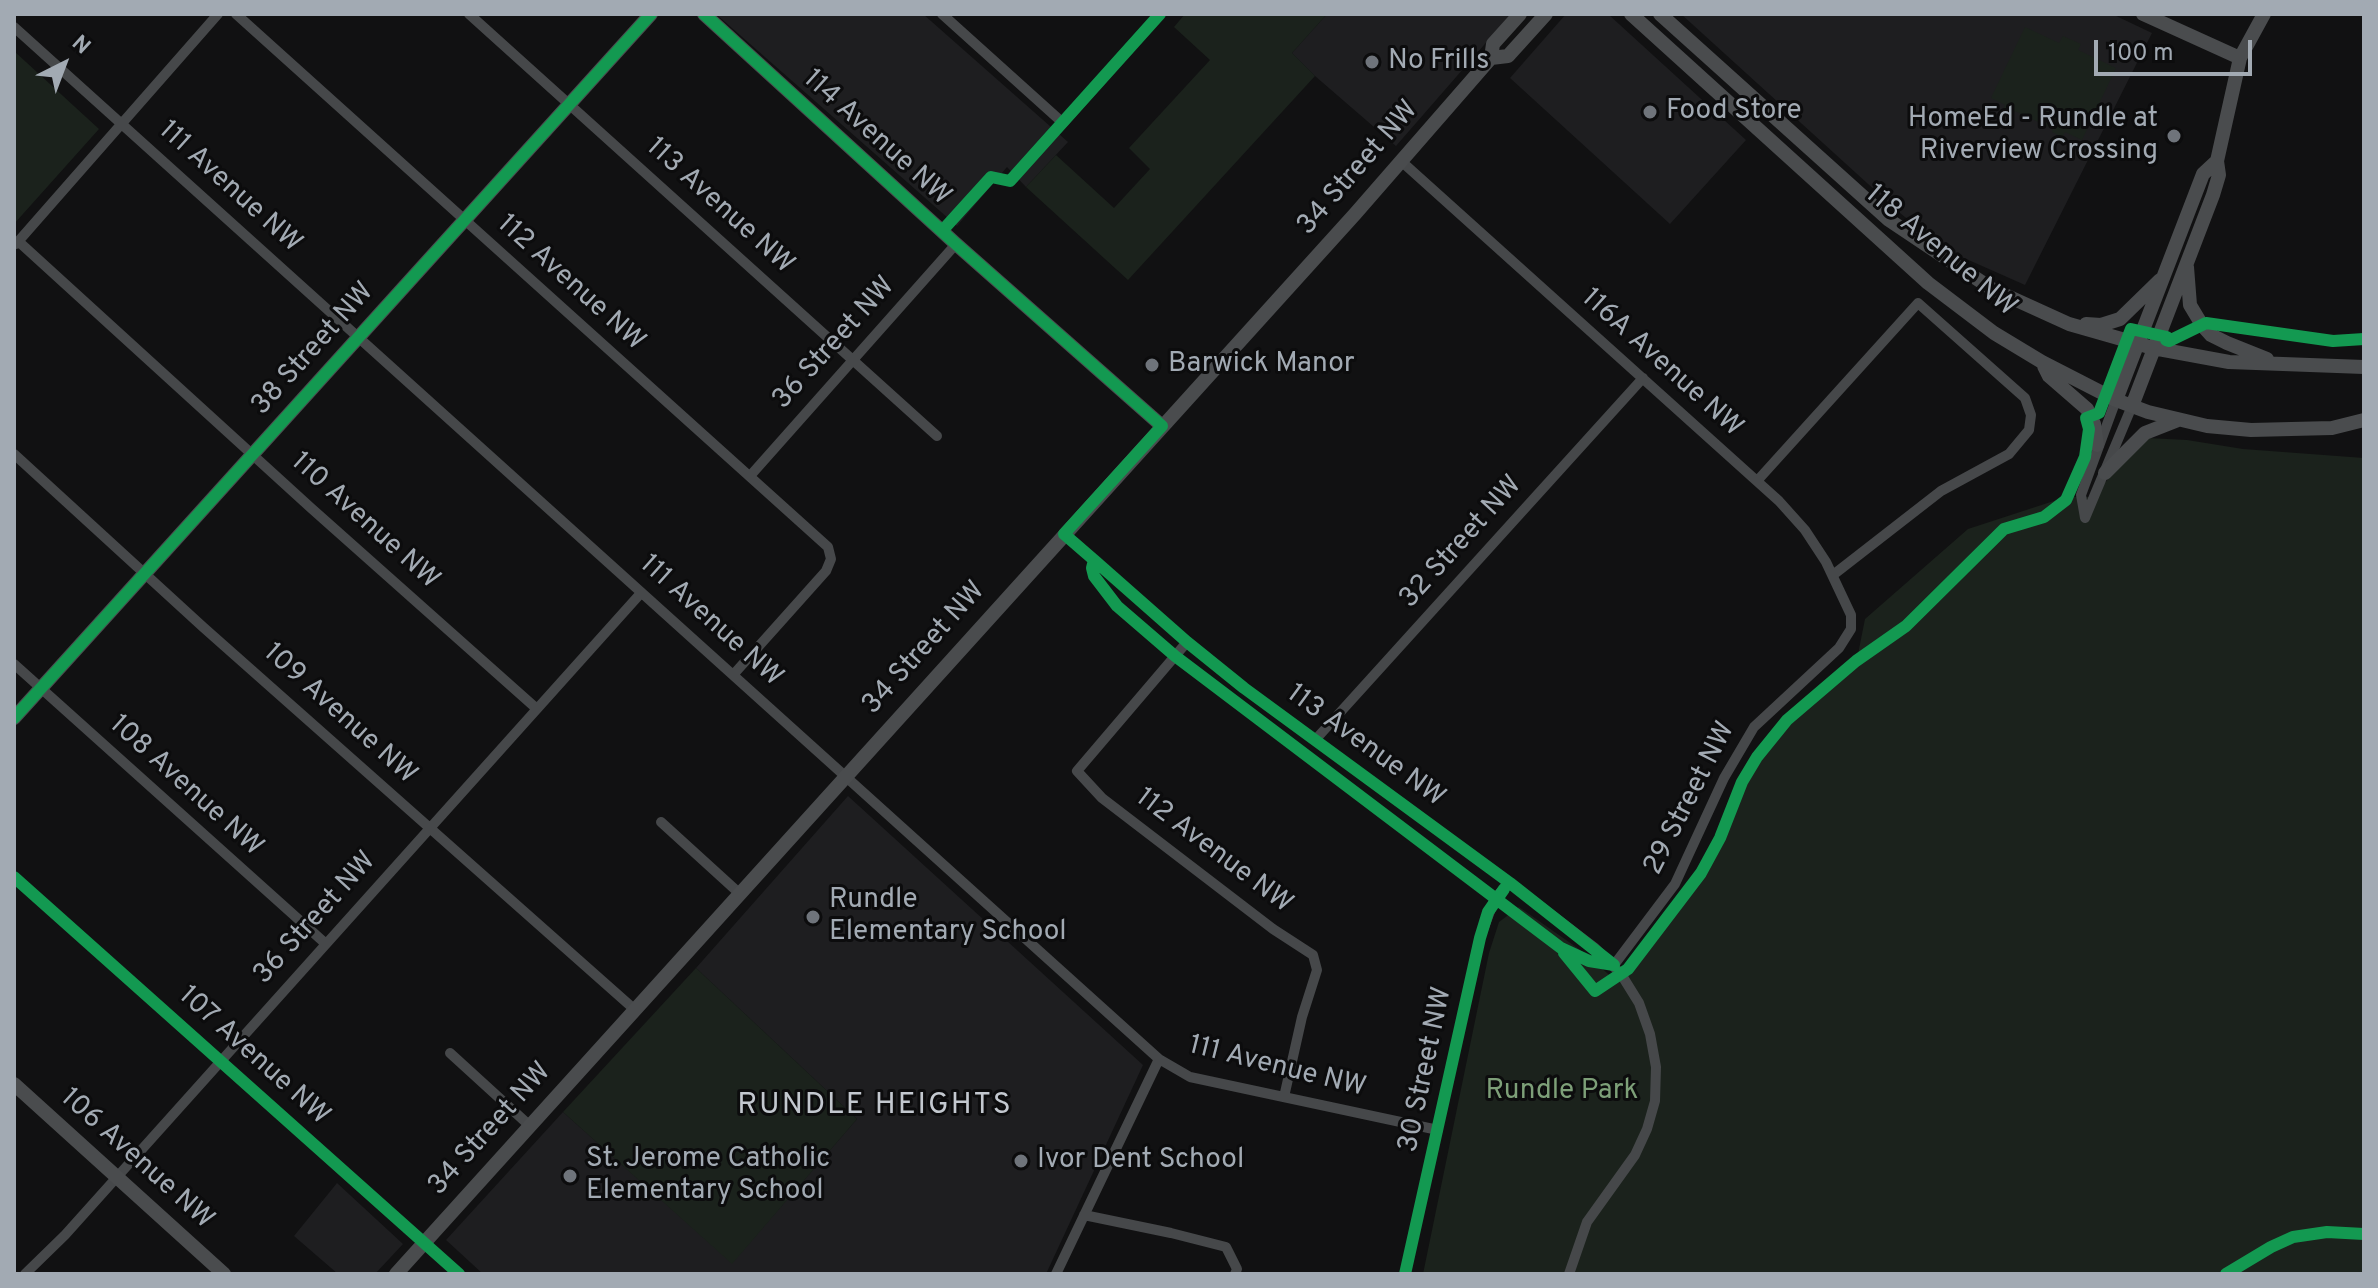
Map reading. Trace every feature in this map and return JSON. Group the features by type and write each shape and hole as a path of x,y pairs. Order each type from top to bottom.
{"street":[{"path":"16,243 218,14"},
{"name":"112 Avenue NW","path":"236,14 828,547 831,559 826,571 733,675"},
{"name":"113 Avenue NW","path":"469,14 937,436"},
{"name":"38 Street NW","path":"14,718 651,14"},
{"name":"114 Avenue NW","path":"704,14 956,244 1162,426"},
{"path":"942,14 1063,123 1160,14"},
{"name":"34 Street NW","path":"396,1274 1401,161 1491,58 1493,44 1520,14"},
{"name":"34 Street NW","path":"1491,58 1508,56 1546,14"},
{"name":"118 Avenue NW","path":"1631,14 1928,283 1994,333 2042,362 2116,400 2207,426 2251,430 2332,428 2364,420"},
{"name":"118 Avenue NW","path":"1660,14 1889,220 1992,289 2069,324 2153,348 2229,362 2364,367"},
{"path":"2143,14 2240,58"},
{"path":"2217,161 2203,174 2097,445 2081,495 2085,518 2132,406 2219,175 2217,161 2240,58 2264,14"},
{"name":"111 Avenue NW","path":"14,27 1159,1059 1190,1077 1438,1130"},
{"name":"116A Avenue NW","path":"1401,161 1757,481 1805,530 1848,606 1851,629"},
{"name":"110 Avenue NW","path":"16,243 537,709"},
{"name":"36 Street NW","path":"750,476 956,244"},
{"path":"2187,259 2190,305 2211,335 2282,364"},
{"path":"2069,324 2101,325 2120,319 2164,277"},
{"path":"1757,481 1918,303 2025,398 2031,415 2029,430 2009,454 1941,491 1833,575"},
{"path":"2042,362 2049,376 2087,409 2094,424 2097,445"},
{"name":"32 Street NW","path":"1316,739 1643,378"},
{"path":"2105,473 2145,433 2178,420"},
{"name":"109 Avenue NW","path":"14,454 634,1009"},
{"name":"113 Avenue NW","path":"1064,534 1244,688 1510,883 1614,965 1639,1003 1650,1034 1656,1067 1655,1101 1635,1155 1587,1222 1569,1274"},
{"name":"113 Avenue NW","path":"1094,560 1094,576 1117,606 1175,656 1495,898"},
{"name":"36 Street NW","path":"25,1274 65,1235 641,593"},
{"name":"29 Street NW","path":"1614,965 1675,884 1724,778 1754,727 1839,648 1851,629"},
{"path":"1175,656 1187,642"},
{"name":"112 Avenue NW","path":"1175,656 1077,771 1102,798 1273,929 1313,955 1317,970 1302,1017 1284,1097"},
{"name":"108 Avenue NW","path":"14,664 326,944"},
{"path":"661,822 739,893"},
{"name":"107 Avenue NW","path":"14,877 459,1274"},
{"name":"30 Street NW","path":"1405,1274 1480,938 1495,898 1510,883"},
{"path":"450,1053 530,1126"},
{"path":"1056,1274 1159,1059"},
{"name":"106 Avenue NW","path":"14,1084 224,1274"},
{"path":"1084,1215 1214,1242 1226,1247 1237,1269 1235,1274"}],"shaded area":[{"path":"716,14 923,14 1068,142 1026,187 1007,167 957,226"},
{"path":"1327,14 1511,14 1396,146 1292,53"},
{"path":"1566,14 1608,14 1746,140 1670,224 1510,78"},
{"path":"1681,14 2112,14 2152,33 2025,285 1946,250 1900,213"},
{"path":"848,796 1143,1065 1046,1274 483,1274 446,1240 563,1112 732,1263 857,1119 696,968"},
{"path":"337,1183 403,1244 375,1274 338,1274 294,1236"}],"green space":[{"path":"1185,14 1327,14 1292,53 1315,76 1128,280 1026,187 1056,155 1114,208 1150,169 1129,148 1210,60 1174,27"},
{"path":"2025,27 2059,43 2063,36 2081,44 2078,50 2116,68 2082,140 2065,132 2062,137 2052,132 2053,129 2015,111 2013,114 2003,109 2005,105 1991,98"},
{"path":"14,51 99,129 14,224"},
{"name":"Rundle Park","path":"2148,438 2364,458 2364,1274 1423,1274 1489,953 1499,922 1519,907 1586,954 1617,982 1629,973 1702,873 1743,783 1768,748 1766,745 1857,659 1865,619 1968,529 2066,497 2091,497"},
{"path":"696,968 857,1119 732,1264 563,1112"}],"cycle path":[{"path":"14,718 651,14"},
{"path":"704,14 956,244 1162,426 1064,534 1094,560"},
{"path":"942,231 991,177 1010,181 1160,14"},
{"path":"1564,953 1595,991 1628,969 1701,873 1720,838 1742,782 1757,757 1787,720 1856,661 1906,626 2004,529 2044,517 2066,500 2085,457 2089,429 2086,418 2099,413 2131,329 2167,337 2169,341 2206,323 2333,341 2364,339"},
{"path":"1094,560 1244,688 1510,883 1614,965 1589,961 1561,948 1175,656 1117,606 1094,576 1094,560"},
{"path":"14,877 459,1274"},
{"path":"1405,1274 1480,938 1488,912 1504,889"},
{"path":"2226,1274 2293,1237 2327,1232 2364,1234"}],"place":[{"name":"No Frills","path":"1372,62"},
{"name":"Food Store","path":"1650,112"},
{"name":"HomeEd - Rundle at Riverview Crossing","path":"2174,136"},
{"name":"Barwick Manor","path":"1152,365"},
{"name":"Rundle Elementary School","path":"813,917"},
{"name":"Ivor Dent School","path":"1021,1161"},
{"name":"St. Jerome Catholic Elementary School","path":"570,1176"}],"district":[{"name":"RUNDLE HEIGHTS","path":"875,1107"}]}
